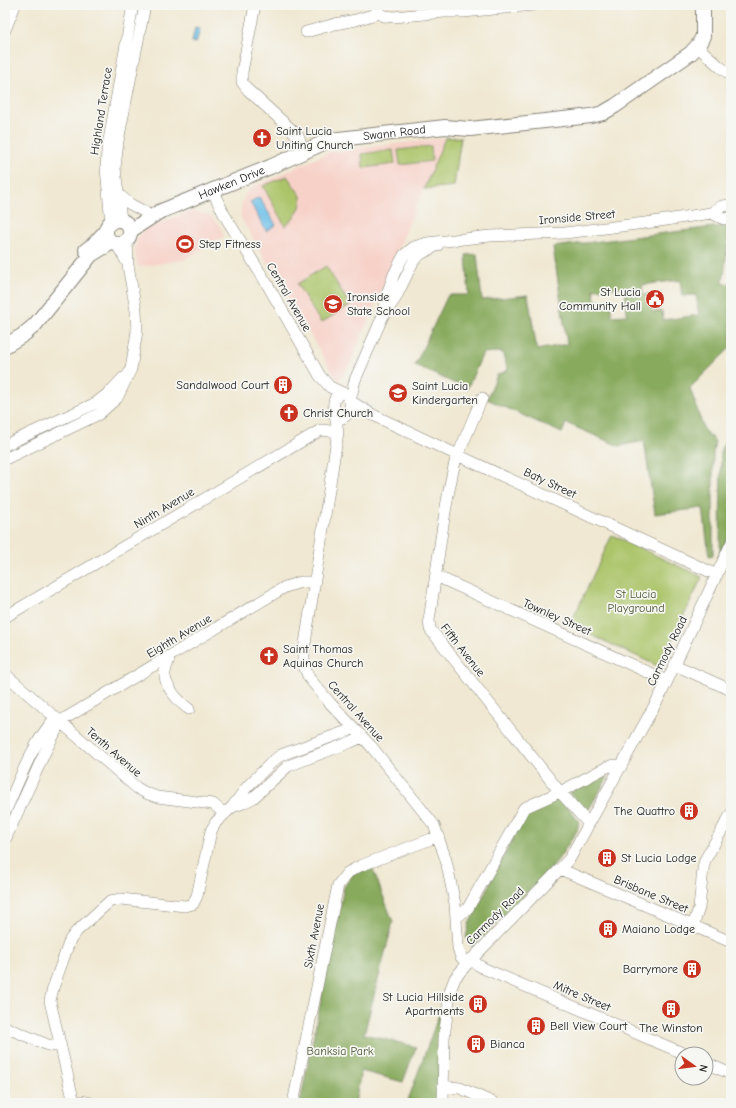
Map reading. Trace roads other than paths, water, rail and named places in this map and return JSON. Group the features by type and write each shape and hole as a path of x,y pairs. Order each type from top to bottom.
{"main road":[{"name":"Swann Road","path":"304,152 323,143 338,139 444,127 469,120 600,104 692,47 702,11"},
{"name":"Hawken Drive","path":"5,336 38,309 78,257 93,245 118,231 159,212 304,152"},
{"name":"Hawken Drive","path":"5,346 23,335 35,325 91,256 118,231 130,217 145,212 159,212"}],"street":[{"path":"5,30 15,5"},
{"name":"Highland Terrace","path":"5,459 99,414 117,398 132,369 137,331 136,311 128,265 118,231 106,168 107,151 133,5"},
{"name":"Highland Terrace","path":"118,231 115,168 118,141 145,5"},
{"path":"255,5 242,72 242,82 248,90 298,136 304,152"},
{"path":"444,12 463,5"},
{"path":"306,32 356,20 378,9 384,16 394,18 444,12 463,12 534,5"},
{"path":"692,47 731,74"},
{"name":"Central Avenue","path":"212,190 222,211 267,284 340,412"},
{"name":"Hawken Drive","path":"117,193 130,204 145,212"},
{"name":"Ironside Street","path":"346,397 358,374 382,318 385,301 391,282 404,255 410,249 420,245 494,235 565,233 653,222 711,213 722,206 731,205"},
{"name":"Ironside Street","path":"711,213 724,219 731,218"},
{"path":"5,446 96,403 111,391 132,369"},
{"name":"Central Avenue","path":"320,376 330,387 346,397"},
{"name":"Central Avenue","path":"340,412 336,396 346,397"},
{"name":"Central Avenue","path":"346,397 340,412 314,582 304,657 304,669 326,698 371,746 428,815 434,825 446,860 456,918 458,948 462,957 469,961"},
{"name":"Baty Street","path":"346,397 373,415 717,575"},
{"name":"Fifth Avenue","path":"482,398 458,454 450,482 429,620 430,629 560,792 589,824"},
{"name":"Baty Street","path":"340,412 357,411 373,415"},
{"name":"Ninth Avenue","path":"5,617 319,431 338,432"},
{"name":"Carmody Road","path":"443,1103 444,1038 450,991 455,978 469,961 570,858 667,681 731,544"},
{"name":"Townley Street","path":"436,576 667,681"},
{"name":"Eighth Avenue","path":"5,812 35,744 58,721 285,588 301,582 314,582"},
{"path":"170,656 166,670 166,680 177,700 190,709"},
{"path":"675,665 731,690"},
{"path":"142,672 156,675 166,680"},
{"name":"Tenth Avenue","path":"5,674 130,784 142,792 157,797 213,804 228,810"},
{"path":"5,840 58,721"},
{"path":"91,1103 83,1101 74,1103 50,1001 67,946 72,938 102,907 112,900 121,899 185,906 193,904 197,896 211,831 216,822 247,787 277,758 353,728"},
{"path":"228,810 253,798 288,766 362,737"},
{"name":"Carmody Road","path":"456,918 468,908 524,808 560,792 607,767 614,765 621,766"},
{"path":"692,926 699,908 705,860 731,814"},
{"name":"Sixth Avenue","path":"293,1103 338,885 347,873 360,866 439,836"},
{"name":"Brisbane Street","path":"560,869 731,942"},
{"name":"Mitre Street","path":"469,961 674,1049"},
{"path":"5,1027 48,1045 52,1046 60,1044"},
{"path":"714,1067 731,1074"},
{"path":"443,1086 460,1088 494,1103"}],"water":[{"path":"195,28 200,29 196,43 192,42"},
{"path":"259,197 276,225 266,231 250,202"}],"place":[{"name":"Saint Lucia Uniting Church","path":"262,138"},
{"name":"Step Fitness","path":"185,244"},
{"name":"St Lucia Community Hall","path":"655,299"},
{"name":"Ironside State School","path":"333,304"},
{"name":"Sandalwood Court","path":"283,385"},
{"name":"Saint Lucia Kindergarten","path":"398,393"},
{"name":"Christ Church","path":"289,413"},
{"name":"Saint Thomas Aquinas Church","path":"269,656"},
{"name":"The Quattro","path":"689,811"},
{"name":"St Lucia Lodge","path":"607,858"},
{"name":"Maiano Lodge","path":"608,929"},
{"name":"Barrymore","path":"692,969"},
{"name":"St Lucia Hillside Apartments","path":"478,1004"},
{"name":"The Winston","path":"671,1009"},
{"name":"Bell View Court","path":"536,1026"},
{"name":"Bianca","path":"476,1044"}],"park label":[{"name":"St Lucia Playground","path":"636,601"},
{"name":"Banksia Park","path":"340,1051"}]}
